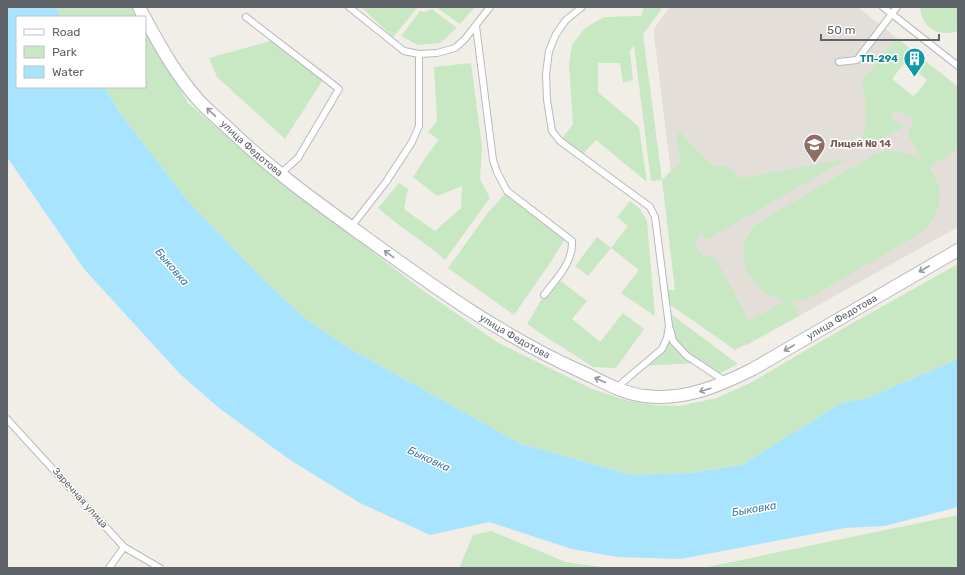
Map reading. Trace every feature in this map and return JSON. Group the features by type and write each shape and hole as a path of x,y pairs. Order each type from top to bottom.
{"street":[{"name":"улица Федотова","path":"139,7 144,16"},
{"name":"улица Федотова","path":"146,20 175,70 201,103 250,150 280,174 420,277 506,334 565,364 616,388 628,392 644,396 664,397 690,394 727,382 753,369 958,250"}],"lane":[{"path":"349,7 404,51 420,54 438,53 455,48 466,39 490,7"},
{"path":"582,7 566,20 556,34 549,51 546,74 547,100 552,131 560,141 650,207 655,217 669,326 673,341 687,356 727,382"},
{"path":"883,7 956,64 958,57"},
{"path":"839,62 857,60 897,7"},
{"path":"246,17 339,89 298,158 280,174"},
{"path":"476,26 493,160 497,172 507,190 572,241 568,265 544,295"},
{"path":"351,227 403,158 414,137 419,119 420,54"},
{"path":"616,388 662,349 667,338 669,326"},
{"name":"Заречная улица","path":"7,419 124,547 160,568"},
{"path":"109,568 124,547"}],"shaded area":[{"name":"Лицей № 14","path":"670,7 858,7 913,51 892,79 920,102 942,74 958,87 958,227 745,346 687,305 654,34 655,27"}],"green space":[{"path":"55,7 133,7 138,16 60,16"},
{"path":"361,7 418,7 393,37"},
{"path":"436,7 475,7 460,24"},
{"path":"644,7 661,7 661,10 643,34 662,180 651,181 634,45 630,51 633,80 623,83 620,63 598,63 598,92 639,127 647,182 596,140 581,156 560,141 573,124 569,64 572,45 585,28 604,17 641,16"},
{"path":"920,7 958,7 958,31 944,33 932,30 924,21 921,15"},
{"path":"432,9 457,28 440,43 418,45 401,36 420,11 425,12"},
{"path":"146,30 188,103 265,169 421,289 497,342 592,389 629,401 656,405 679,406 717,398 752,382 849,325 958,264 958,359 865,399 841,403 742,465 689,473 632,475 521,444 347,347 307,320 262,278 187,200 120,113 105,88 146,88"},
{"path":"897,38 958,87 958,149 929,167 935,176 938,185 940,193 939,202 933,218 921,233 809,298 792,302 799,316 735,350 666,302 665,290 675,290 662,180 680,162 676,128 713,167 725,165 741,178 847,159 706,240 702,232 695,242 698,250 704,256 715,257 749,321 784,301 765,293 750,278 746,268 744,248 748,235 756,224 875,154 888,151 900,151 922,161 908,134 914,117 894,111 891,120 905,126 867,147 862,138 866,117 862,80","holes":["905,62 927,80 913,96 892,79"]},
{"path":"274,40 324,78 285,139 217,77 209,58"},
{"path":"471,63 482,147 480,179 490,198 445,260 378,208 399,183 408,189 404,209 435,231 461,208 462,186 437,196 413,177 439,140 428,132 437,121 434,67"},
{"path":"507,191 567,236 514,315 448,268 487,214"},
{"path":"630,201 640,209 647,221 655,316 621,293 639,270 611,248 628,226 617,217"},
{"path":"597,237 611,248 588,276 575,266"},
{"path":"557,278 587,301 572,319 600,342 623,313 644,329 616,368 593,367 527,324 544,295"},
{"path":"667,311 738,364 716,375 697,363 641,366 662,349 667,338"},
{"path":"958,515 958,568 702,568"},
{"path":"491,531 566,562 607,568 459,568 473,535"}],"water":[{"name":"Быковка","path":"7,7 55,7 60,16 16,16 16,88 105,88 120,113 187,200 262,278 307,320 347,347 521,444 632,475 689,473 742,465 841,403 865,399 958,359 958,507 885,526 845,528 680,559 617,557 572,549 489,522 430,535 360,503 290,460 219,408 180,374 84,269 7,157"}],"place":[{"name":"ТП-294","path":"914,78"},
{"name":"Лицей № 14","path":"814,164"}]}
